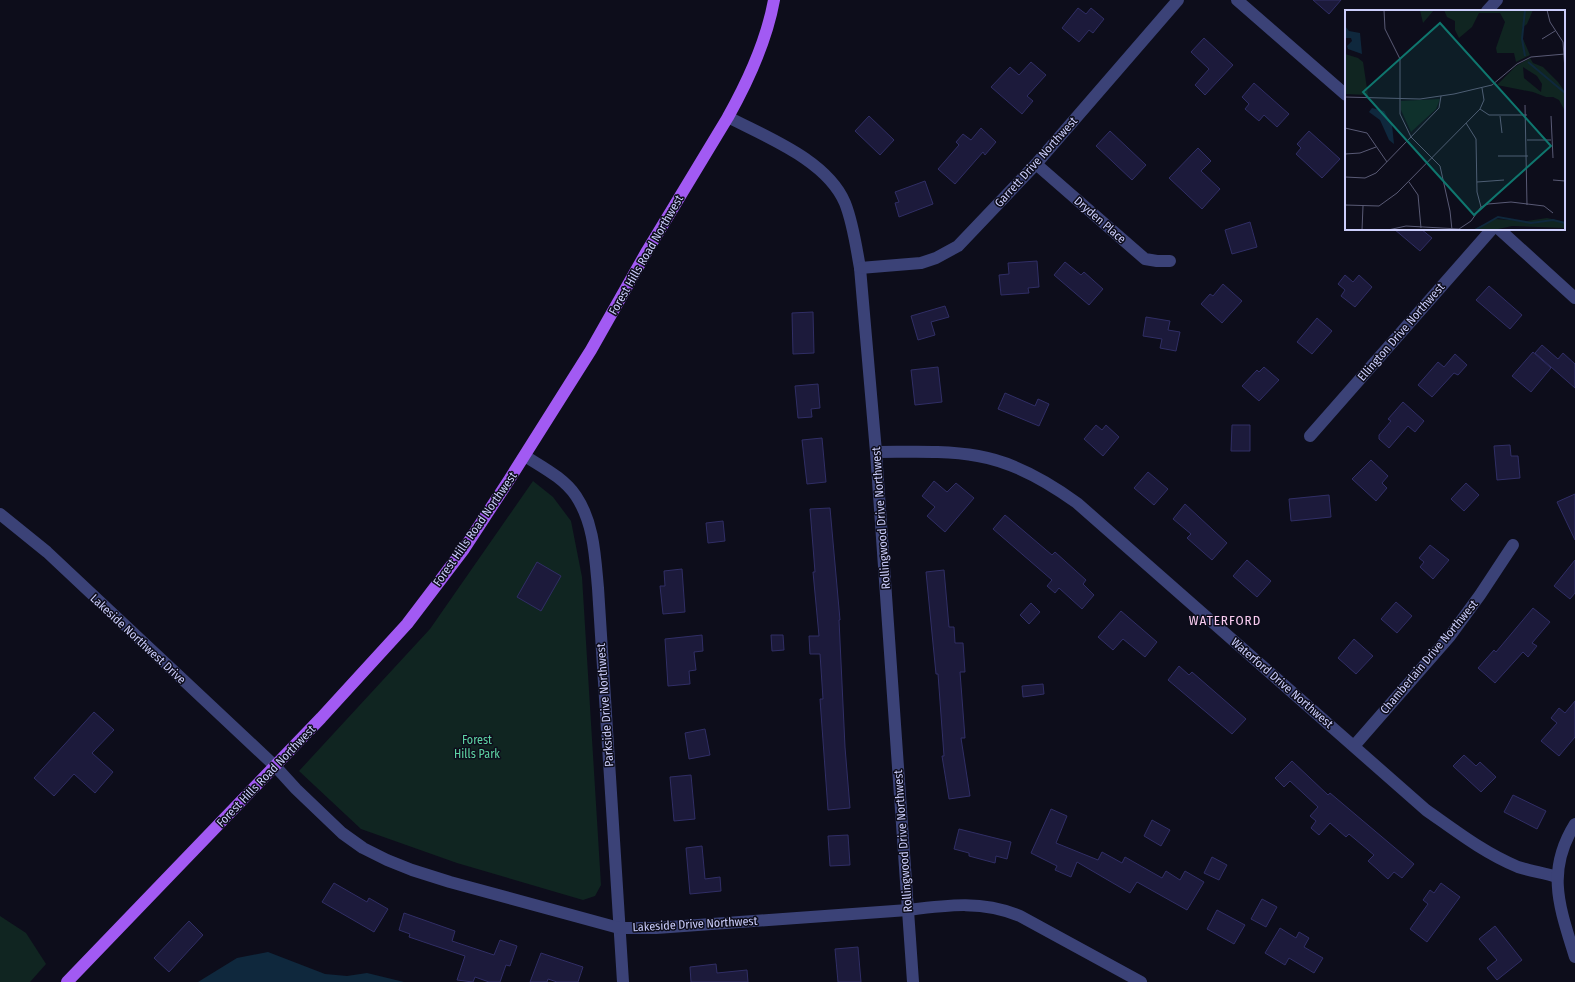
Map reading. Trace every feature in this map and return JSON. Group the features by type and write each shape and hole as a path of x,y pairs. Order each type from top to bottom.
{"main road":[{"name":"Forest Hills Road Northwest","path":"67,982 275,766 407,624 464,549 525,456 591,350 728,117 739,96 766,29 774,0"}],"street":[{"name":"Garrett Drive Northwest","path":"860,268 921,263 950,251 966,239 1036,164 1178,0"},
{"path":"1237,0 1345,94"},
{"path":"1488,10 1497,0"},
{"name":"Rollingwood Drive Northwest","path":"728,117 795,152 829,178 845,202 855,240 860,268 876,452 912,982"},
{"name":"Dryden Place","path":"1036,164 1145,259 1158,262 1170,261"},
{"name":"Ellington Drive Northwest","path":"1310,436 1491,230"},
{"path":"1500,230 1575,298"},
{"name":"Waterford Drive Northwest","path":"876,452 978,456 1011,465 1044,481 1077,503 1426,810 1479,848 1520,867 1557,877"},
{"name":"Parkside Drive Northwest","path":"525,456 550,472 575,495 587,518 591,531 598,588 623,982"},
{"name":"Lakeside Northwest Drive","path":"0,514 47,552 275,766"},
{"name":"Chamberlain Drive Northwest","path":"1354,746 1450,636 1480,595 1512,545"},
{"name":"Lakeside Drive Northwest","path":"275,766 296,789 342,833 363,848 387,860 450,882 619,928 656,928 908,910 943,905 987,905 1003,908 1020,916 1141,982"},
{"path":"1575,824 1564,846 1557,877 1558,903 1575,957"}],"green space":[{"name":"Forest Hills Park","path":"533,481 553,497 571,521 582,577 601,885 595,896 583,900 457,863 361,829 299,771 430,629"},
{"path":"0,916 26,933 46,964 30,982 0,982"}],"water":[{"path":"268,952 325,974 347,976 367,973 404,982 198,982 237,958"}],"building":[{"path":"1313,0 1341,0 1329,14"},
{"path":"1078,8 1086,14 1091,8 1104,19 1093,33 1089,30 1079,42 1062,28"},
{"path":"1204,38 1233,65 1205,95 1195,85 1209,69 1191,52"},
{"path":"1031,62 1046,75 1027,96 1033,101 1022,114 991,87 1010,67 1019,75"},
{"path":"1254,83 1289,114 1277,127 1264,115 1259,121 1245,109 1249,104 1242,97"},
{"path":"869,116 894,140 880,155 855,131"},
{"path":"981,128 996,142 985,155 983,152 955,184 938,169 959,145 956,142 963,134 971,140"},
{"path":"1110,131 1146,165 1132,180 1096,146"},
{"path":"1309,131 1340,159 1322,178 1296,154 1301,148 1297,144"},
{"path":"1198,148 1211,161 1201,171 1220,189 1202,209 1169,178"},
{"path":"925,181 933,204 899,217 895,203 899,202 895,192"},
{"path":"1250,222 1257,247 1232,254 1225,230"},
{"path":"1395,230 1422,230 1432,238 1420,251"},
{"path":"1037,261 1039,287 1028,288 1029,293 1001,295 999,275 1009,274 1008,263"},
{"path":"1065,262 1081,275 1084,272 1103,289 1089,305 1054,275"},
{"path":"1345,275 1353,282 1359,275 1372,287 1355,307 1341,296 1345,290 1338,284"},
{"path":"1223,284 1242,301 1222,323 1201,304 1210,294 1213,296"},
{"path":"1489,286 1522,315 1510,329 1476,300"},
{"path":"945,306 949,317 931,322 935,335 918,340 911,316"},
{"path":"813,312 814,353 793,354 792,313"},
{"path":"1146,317 1170,321 1168,330 1180,332 1176,351 1160,348 1162,339 1143,336"},
{"path":"1317,318 1332,331 1312,354 1297,342"},
{"path":"1542,345 1558,359 1563,353 1575,364 1575,388 1535,353"},
{"path":"1533,352 1551,368 1531,392 1512,376"},
{"path":"1455,354 1467,365 1458,375 1454,373 1432,397 1418,385 1438,362 1444,367"},
{"path":"938,367 942,402 915,405 911,370"},
{"path":"1264,367 1279,380 1259,401 1242,386 1257,370 1259,372"},
{"path":"818,384 820,408 811,409 812,417 798,418 795,386"},
{"path":"1005,393 1035,406 1038,399 1049,404 1039,426 998,409"},
{"path":"1403,402 1424,421 1415,432 1408,426 1389,448 1379,439 1379,435 1391,421 1388,419"},
{"path":"1096,425 1102,430 1106,425 1119,437 1103,456 1084,439"},
{"path":"1232,425 1250,425 1250,451 1231,451"},
{"path":"822,438 826,482 807,484 802,440"},
{"path":"1510,445 1511,456 1518,456 1520,478 1497,480 1494,446"},
{"path":"1371,460 1388,476 1382,483 1387,488 1376,501 1352,479"},
{"path":"1148,472 1168,489 1154,505 1134,488"},
{"path":"934,481 947,492 956,483 974,498 945,532 927,516 935,507 922,496"},
{"path":"1466,483 1479,495 1464,511 1451,499"},
{"path":"1575,494 1575,540 1557,502"},
{"path":"1329,495 1331,517 1291,521 1289,499"},
{"path":"1185,504 1227,543 1212,560 1187,538 1191,534 1173,519"},
{"path":"830,508 840,620 845,747 850,808 828,810 820,699 823,699 820,654 810,654 809,636 819,636 813,572 815,572 810,509"},
{"path":"1005,515 1052,555 1055,552 1086,580 1083,584 1094,595 1082,609 1059,588 1055,593 1047,586 1052,580 993,529"},
{"path":"723,521 725,541 708,543 706,523"},
{"path":"1430,545 1449,560 1433,579 1420,567 1424,562 1419,558"},
{"path":"1247,560 1271,581 1257,597 1233,576"},
{"path":"1575,560 1575,593 1570,599 1554,586"},
{"path":"537,562 561,576 541,611 517,597"},
{"path":"682,569 685,612 663,614 660,586 665,586 664,571"},
{"path":"944,570 949,627 954,627 955,643 963,643 965,672 960,672 965,738 961,738 970,796 949,799 942,756 944,756 938,674 936,674 926,572"},
{"path":"1396,602 1412,616 1397,633 1381,619"},
{"path":"1031,603 1040,612 1029,624 1020,615"},
{"path":"1533,608 1550,622 1532,643 1537,646 1528,657 1523,652 1495,683 1478,668 1494,650 1496,652"},
{"path":"1121,611 1157,642 1145,657 1123,639 1113,650 1098,637"},
{"path":"702,635 703,651 694,652 696,670 689,671 690,684 668,686 665,639"},
{"path":"771,635 783,635 784,650 772,651"},
{"path":"1354,639 1373,656 1356,674 1338,658"},
{"path":"1179,666 1189,675 1192,672 1246,719 1232,734 1168,680"},
{"path":"1043,684 1044,694 1023,697 1022,686"},
{"path":"1575,701 1575,737 1559,756 1541,741 1557,723 1551,718 1559,708 1565,713"},
{"path":"94,712 114,730 92,753 113,772 95,793 74,774 54,796 34,778"},
{"path":"705,729 710,755 689,759 685,733"},
{"path":"1464,755 1476,766 1480,762 1496,777 1481,792 1453,766"},
{"path":"1292,761 1328,795 1330,793 1414,864 1402,878 1394,872 1388,879 1368,861 1374,855 1349,834 1346,837 1330,823 1319,835 1311,828 1316,821 1310,816 1318,807 1290,781 1284,787 1275,778"},
{"path":"691,775 695,819 674,821 670,777"},
{"path":"1513,795 1546,811 1537,829 1504,812"},
{"path":"1051,809 1067,816 1056,843 1098,860 1102,852 1122,863 1125,857 1162,878 1166,871 1180,880 1185,871 1204,882 1187,910 1137,882 1130,893 1077,862 1071,877 1055,870 1057,866 1031,853"},
{"path":"1152,820 1170,830 1161,846 1144,836"},
{"path":"959,829 1011,842 1007,859 996,856 995,863 969,856 969,853 954,849"},
{"path":"848,835 850,865 830,866 828,836"},
{"path":"702,846 705,879 720,877 721,891 690,894 686,848"},
{"path":"1212,857 1227,865 1219,880 1204,873"},
{"path":"334,883 367,902 369,898 388,909 374,932 322,902"},
{"path":"1441,883 1460,897 1427,942 1410,929 1428,904 1423,900 1430,890 1434,893"},
{"path":"1262,899 1277,907 1266,927 1251,919"},
{"path":"1217,910 1245,925 1234,944 1207,929"},
{"path":"404,913 455,931 452,941 494,955 500,940 517,946 510,966 506,965 500,982 489,982 475,977 473,982 457,980 465,956 409,937 410,934 399,930"},
{"path":"189,921 203,935 169,972 154,958"},
{"path":"1495,926 1522,960 1497,980 1487,968 1497,960 1479,939"},
{"path":"1280,928 1296,938 1299,932 1309,938 1304,947 1323,958 1314,973 1289,958 1285,965 1265,953"},
{"path":"858,947 861,982 838,982 835,949"},
{"path":"541,953 583,967 578,982 557,982 548,979 547,982 530,982"},
{"path":"716,964 717,973 747,970 748,982 691,982 690,967"}],"district":[{"name":"WATERFORD","path":"1225,620"}]}
